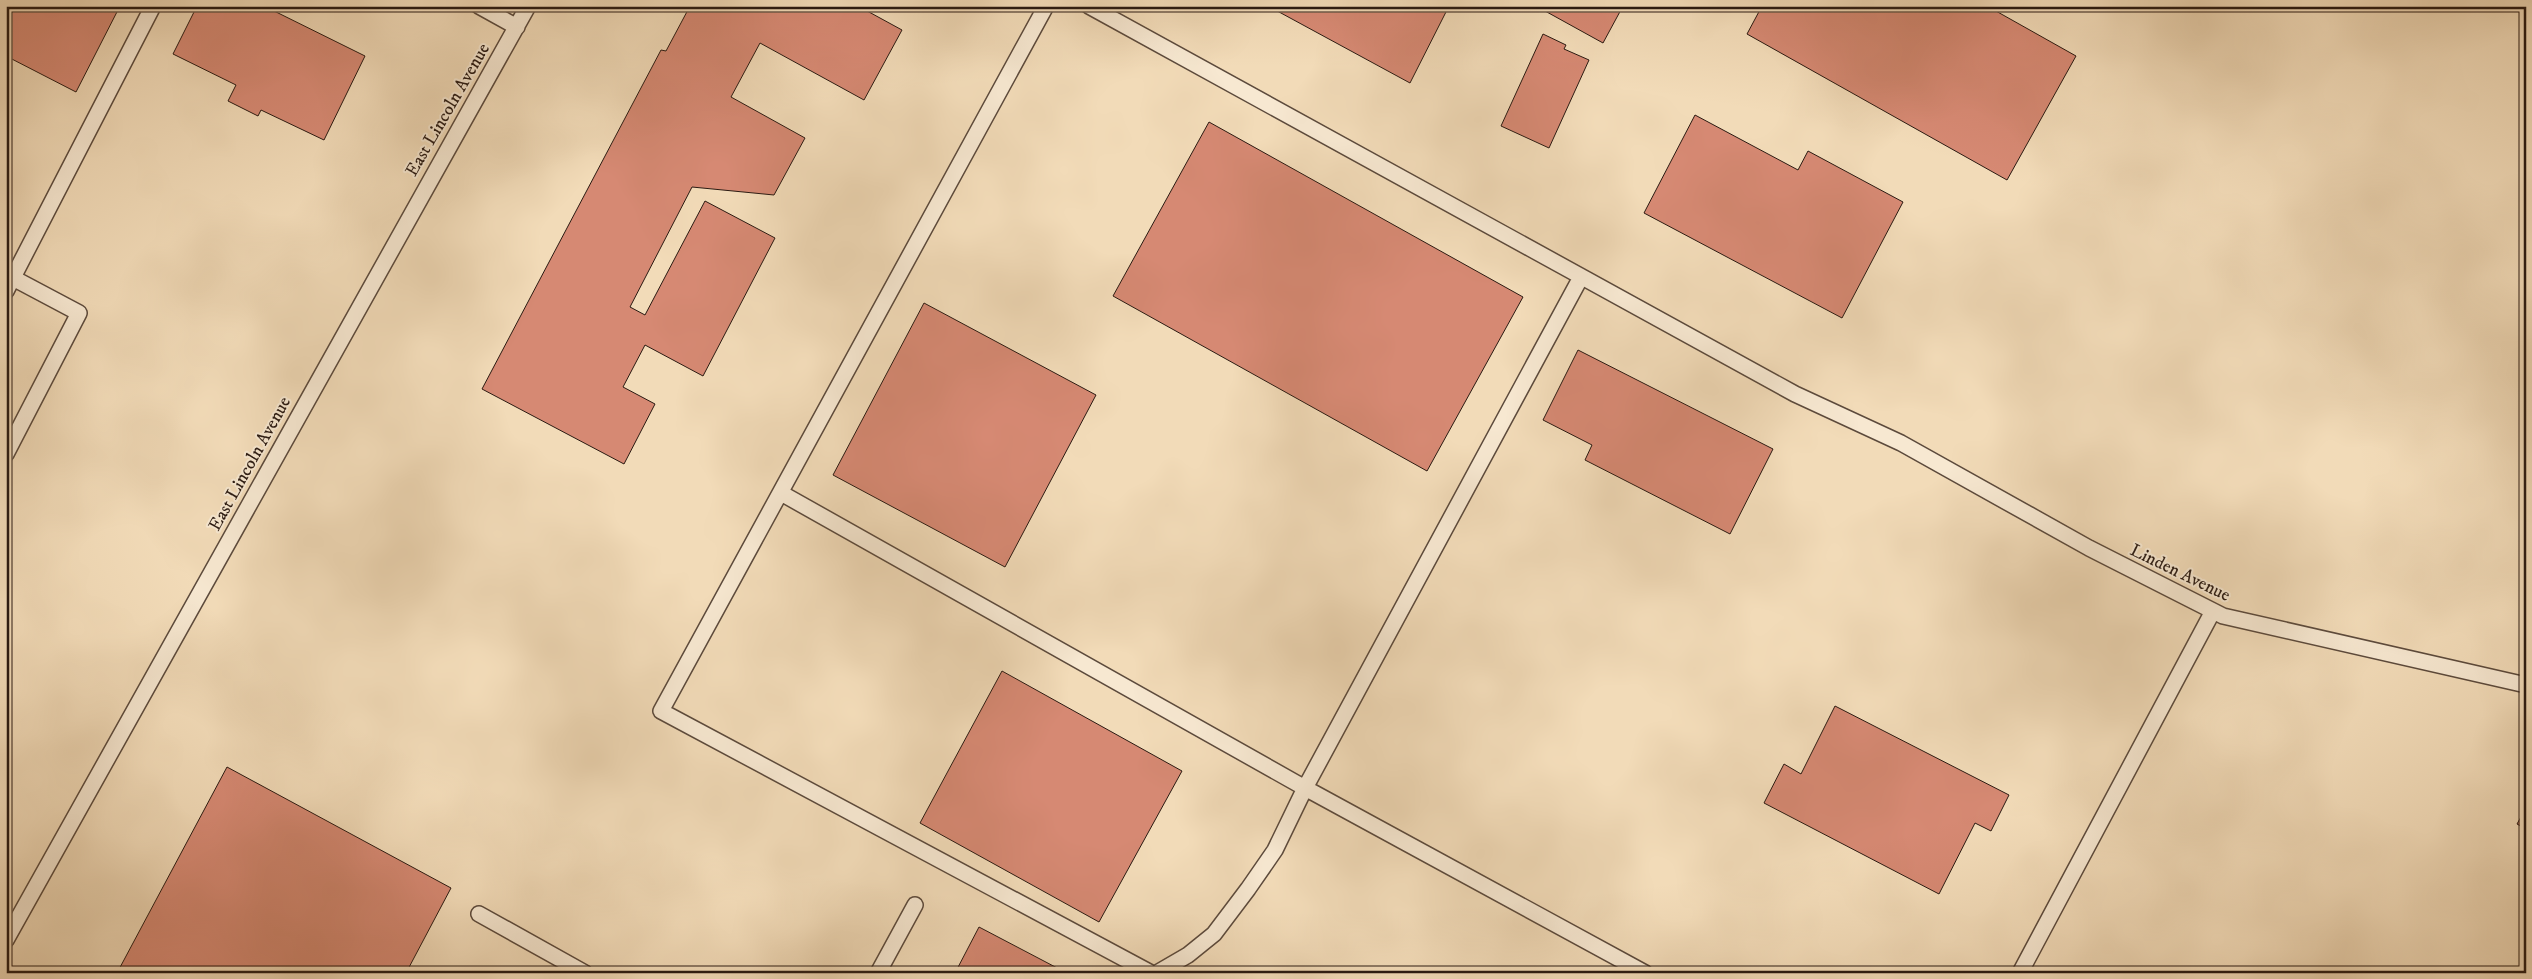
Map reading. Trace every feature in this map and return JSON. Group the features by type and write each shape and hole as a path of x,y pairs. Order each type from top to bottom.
{"lane":[{"path":"6,454 79,313 10,285 153,6"},
{"path":"479,6 517,27"},
{"name":"East Lincoln Avenue","path":"6,940 528,6"},
{"path":"1046,6 662,711 1151,973"},
{"name":"Linden Avenue","path":"1090,6 1795,394 1901,443 2088,548 2213,612 2222,616 2526,685"},
{"path":"1157,973 1188,955 1214,934 1275,850 1305,788 1581,277"},
{"path":"780,493 1305,788 1645,973"},
{"path":"2020,973 2213,612"},
{"path":"878,973 915,905"},
{"path":"479,914 585,973"}],"building":[{"path":"6,6 120,6 76,92 6,56"},
{"path":"197,6 264,6 365,56 324,140 261,110 258,116 228,101 236,85 173,54"},
{"path":"690,6 858,6 902,30 864,100 760,43 731,97 805,138 774,195 692,187 630,307 645,315 705,201 775,238 703,376 645,345 623,387 655,404 624,464 482,389 661,50 666,51"},
{"path":"1268,6 1449,6 1410,83"},
{"path":"1536,6 1623,6 1603,43"},
{"path":"1762,6 1987,6 2076,56 2007,180 1747,34"},
{"path":"1543,34 1566,45 1564,49 1589,60 1549,148 1501,126"},
{"path":"1695,115 1798,170 1808,151 1903,202 1842,318 1644,213"},
{"path":"1209,122 1523,297 1427,471 1113,296"},
{"path":"924,303 1096,395 1005,567 833,475"},
{"path":"1578,350 1773,449 1730,534 1585,460 1592,445 1543,420"},
{"path":"1002,671 1182,771 1099,922 920,823"},
{"path":"1835,706 2009,795 1991,831 1975,823 1939,894 1764,803 1784,764 1801,774"},
{"path":"227,767 451,888 406,973 117,973"},
{"path":"2526,808 2526,829 2517,824"},
{"path":"979,927 1061,970 1059,973 955,973"}]}
